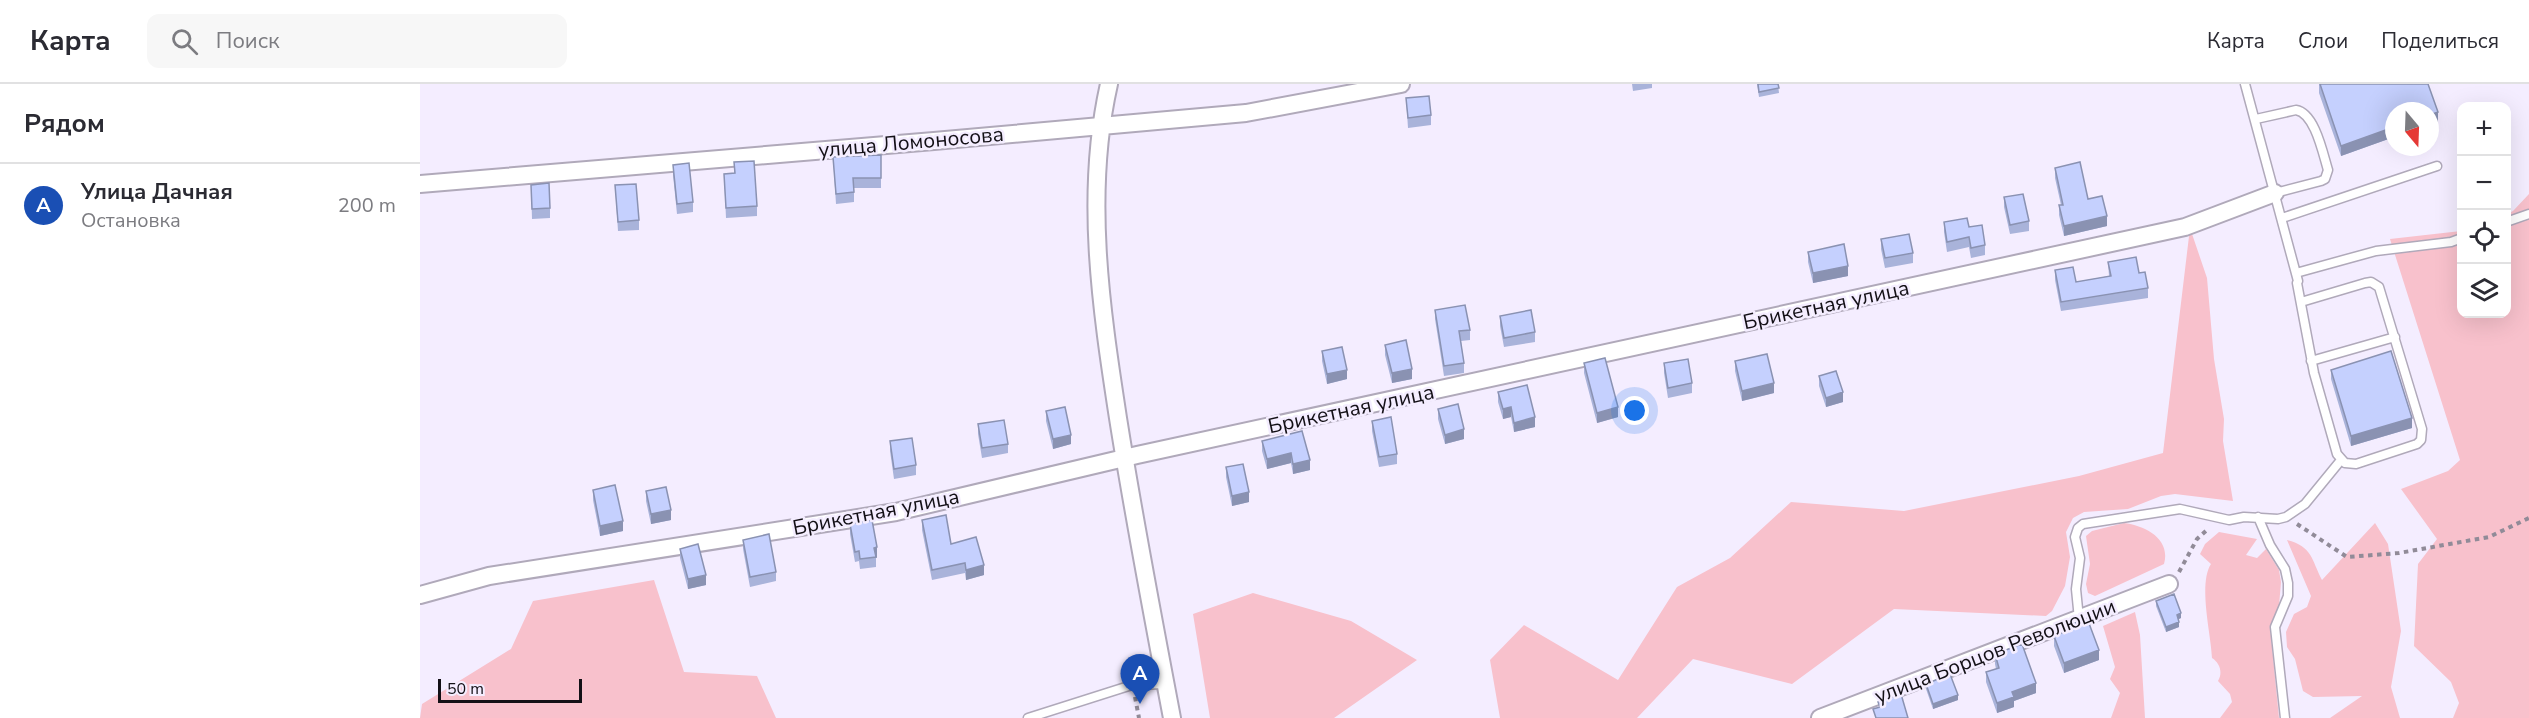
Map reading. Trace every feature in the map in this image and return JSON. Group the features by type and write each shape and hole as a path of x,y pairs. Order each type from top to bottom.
{"street":[{"path":"1109,84 1100,125 1095,192 1104,331 1124,459 1172,718"},
{"name":"улица Ломоносова","path":"420,184 1246,112 1401,84"},
{"name":"Брикетная улица","path":"420,595 489,576 896,512 1124,459 2185,227 2275,193"},
{"name":"улица Борцов Революции","path":"1820,718 2169,584"}],"lane":[{"path":"2245,84 2296,273 2311,361 2337,454 2341,460 2356,464 2417,444 2421,440 2422,429 2379,286 2371,282 2301,302"},
{"path":"2256,119 2296,110 2302,111 2311,120 2328,170 2325,179 2321,181 2275,193"},
{"path":"2282,218 2437,166"},
{"path":"2511,220 2529,214"},
{"path":"2296,273 2376,251 2457,240"},
{"path":"2311,361 2394,337"},
{"path":"2079,619 2076,589 2080,558 2075,537 2078,528 2083,524 2180,509 2229,520 2286,517 2305,504 2341,460"},
{"path":"2258,517 2270,545 2285,569 2288,583 2288,596 2276,627 2285,718"},
{"path":"1028,718 1132,685 1166,684"}],"path":[{"path":"2286,517 2347,558 2399,553 2489,537 2529,518"},
{"path":"2169,584 2182,569 2197,539 2216,524 2229,520"}],"shaded area":[{"path":"2529,194 2529,718 2453,718 2459,703 2451,682 2414,646 2418,564 2437,539 2401,489 2448,471 2460,460 2390,239 2457,231 2457,318 2511,318 2511,212"},
{"path":"2190,228 2207,278 2214,359 2224,419 2223,441 2233,501 2175,494 2161,496 2128,509 2084,512 2073,518 2066,532 2070,557 2065,586 2052,611 2046,616 1894,609 1792,684 1693,659 1637,718 1500,718 1490,660 1524,625 1618,680 1677,587 1730,558 1791,502 1904,511 2079,476 2163,453"},
{"path":"2124,523 2141,527 2155,535 2164,547 2164,564 2095,596 2088,593 2086,584 2090,564 2086,536 2092,531"},
{"path":"2375,523 2388,544 2401,631 2391,687 2400,718 2330,718 2362,696 2313,697 2303,691 2295,659 2287,647 2286,632 2294,614 2307,607 2311,596 2287,540 2307,550 2322,580"},
{"path":"2219,532 2257,539 2246,555 2257,558 2266,549 2279,570 2281,582 2279,606 2270,626 2279,718 2220,718 2232,702 2230,694 2218,681 2220,668 2212,658 2205,596 2207,573 2211,564 2200,554 2205,544"},
{"path":"654,580 684,672 757,676 776,718 420,718 422,704 511,649 533,601"},
{"path":"1253,593 1351,621 1417,660 1334,718 1210,718 1193,614"},
{"path":"2135,612 2140,635 2145,718 2111,718 2120,693 2110,679 2115,667 2103,626"}],"building":[{"path":"1758,84 1778,84 1779,88 1759,92"},
{"path":"2320,84 2428,84 2434,102 2385,102 2385,130 2341,146"},
{"path":"1429,96 1431,115 1408,118 1406,98"},
{"path":"881,155 881,178 853,178 854,192 836,194 833,157"},
{"path":"754,161 757,206 726,208 724,174 735,173 734,162"},
{"path":"2080,162 2088,199 2102,196 2107,216 2064,226 2059,205 2063,205 2055,168"},
{"path":"689,163 693,202 677,204 673,165"},
{"path":"549,183 550,208 532,209 531,185"},
{"path":"636,184 639,220 618,222 615,185"},
{"path":"2023,194 2029,221 2010,225 2004,197"},
{"path":"1967,218 1969,227 1982,225 1985,245 1971,248 1969,237 1947,242 1944,222"},
{"path":"1909,234 1913,253 1885,258 1881,239"},
{"path":"1844,244 1848,266 1813,273 1808,252"},
{"path":"2136,257 2139,273 2145,272 2148,288 2061,302 2055,270 2073,267 2076,282 2111,276 2108,262"},
{"path":"1465,305 1470,330 1459,331 1464,363 1444,366 1435,310"},
{"path":"1531,310 1535,332 1504,338 1500,316"},
{"path":"1406,340 1412,369 1392,373 1385,345"},
{"path":"1342,347 1347,370 1327,374 1322,351"},
{"path":"2391,351 2412,418 2351,436 2331,370"},
{"path":"1767,354 1774,383 1742,391 1735,361"},
{"path":"1605,358 1618,407 1597,413 1584,363"},
{"path":"1688,359 1692,383 1668,388 1664,363"},
{"path":"1836,371 1843,392 1826,398 1819,376"},
{"path":"1527,385 1535,417 1514,423 1511,407 1503,409 1498,392"},
{"path":"1458,404 1464,429 1445,435 1438,409"},
{"path":"1065,407 1071,435 1053,439 1046,411"},
{"path":"1391,417 1397,454 1379,457 1372,421"},
{"path":"1004,420 1008,444 982,448 978,424"},
{"path":"1302,431 1310,460 1293,464 1291,453 1267,459 1262,441"},
{"path":"912,438 916,465 894,469 890,441"},
{"path":"1243,464 1249,492 1232,496 1226,467"},
{"path":"615,485 623,521 600,526 593,490"},
{"path":"666,487 671,510 651,514 646,491"},
{"path":"946,515 951,544 976,537 984,565 966,570 965,563 932,570 922,520"},
{"path":"872,520 877,547 874,548 876,557 860,559 859,551 855,552 850,524"},
{"path":"769,534 776,572 750,577 743,540"},
{"path":"698,544 706,575 688,579 680,549"},
{"path":"2174,594 2181,613 2177,615 2179,622 2166,627 2156,601"},
{"path":"2087,618 2099,650 2064,663 2054,636 2072,629 2070,625"},
{"path":"2022,644 2036,683 2012,692 2014,697 1997,703 1986,672 1999,668 1995,654"},
{"path":"1950,674 1958,695 1933,704 1926,684"},
{"path":"1901,694 1908,718 1876,718 1873,709 1880,707 1878,702"}],"place":[{"name":"Улица Дачная","path":"1140,704"}]}
